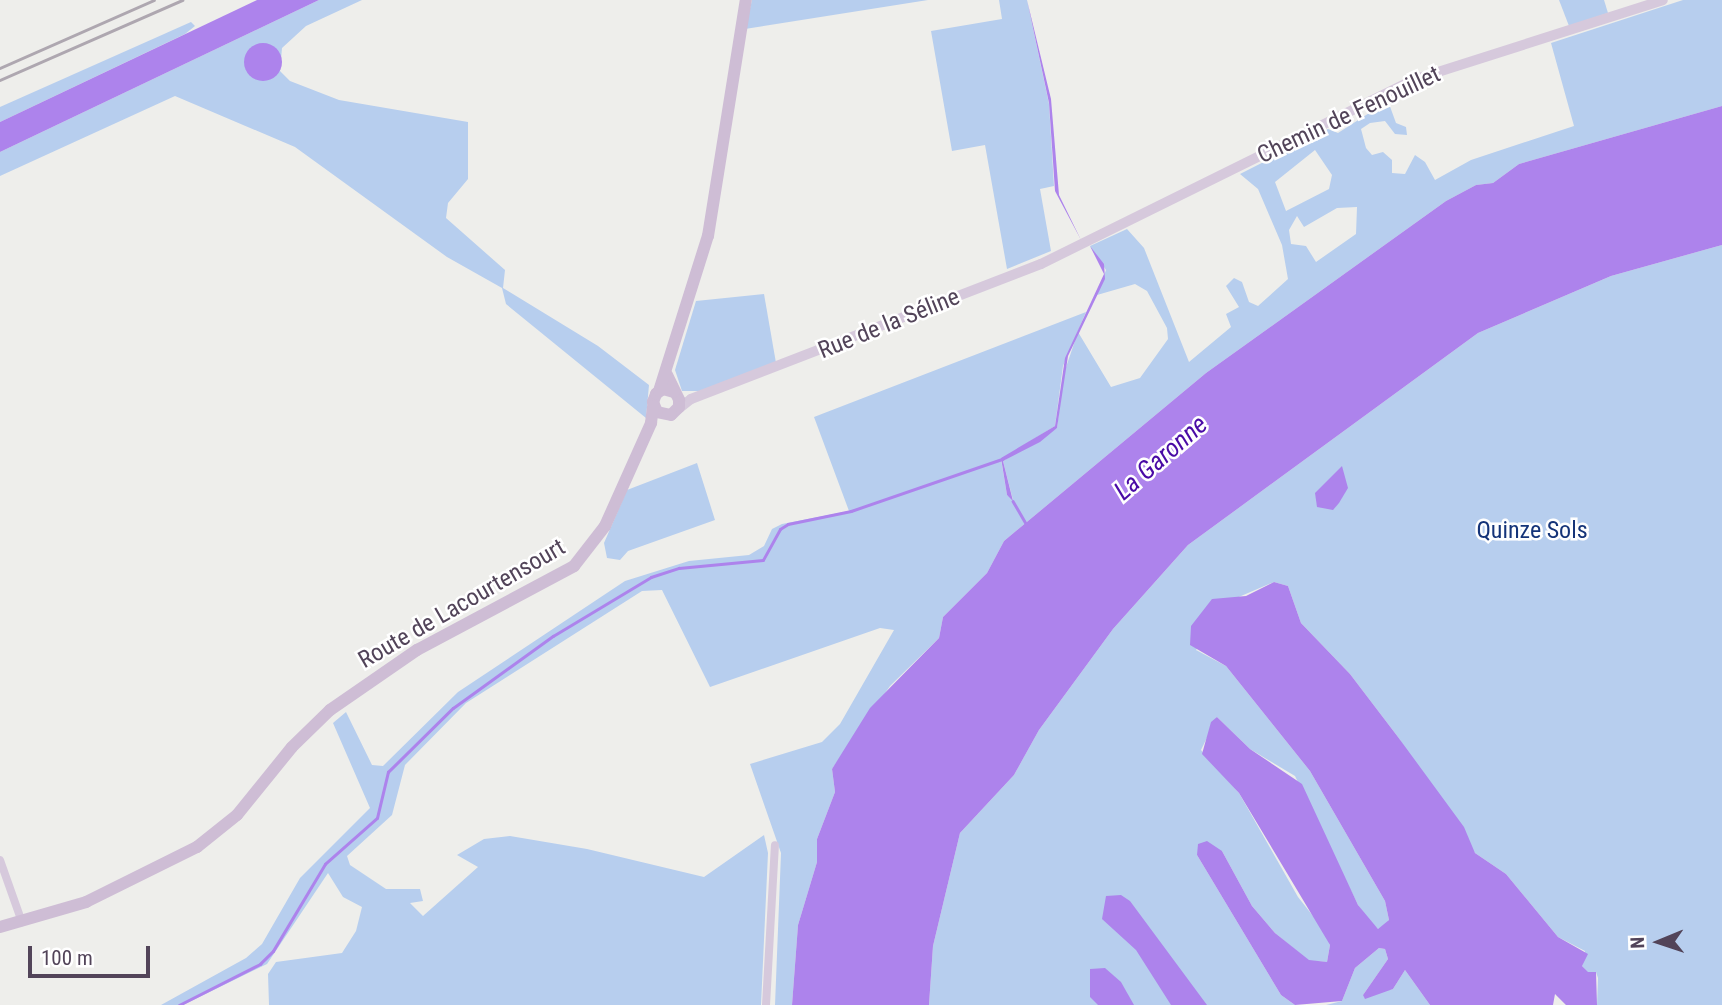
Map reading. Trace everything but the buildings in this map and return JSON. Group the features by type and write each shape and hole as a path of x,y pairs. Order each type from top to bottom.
{"main road":[{"name":"Route de Lacourtensourt","path":"0,927 124,887 197,848 237,815 292,747 330,710 417,650 574,566 605,526 651,423 653,406 667,375 713,210 735,45 746,0"},
{"path":"667,375 675,393 672,413"},
{"path":"659,391 675,393"},
{"path":"653,406 672,413"},
{"path":"651,423 672,413"}],"street":[{"name":"Chemin de Fenouillet","path":"1085,243 1416,79 1663,0"},
{"name":"Rue de la Séline","path":"672,413 691,400 897,322 1085,243"},
{"path":"675,393 691,400"},
{"path":"766,1005 775,845"},
{"path":"0,860 22,922"}],"green space":[{"path":"319,0 362,0 306,26 282,48 280,71 290,81 339,100 468,122 468,179 448,203 446,218 505,270 503,288 598,346 649,385 646,418 506,304 502,288 447,257 295,147 175,96 0,176 0,152"},
{"path":"752,0 928,0 745,29"},
{"path":"999,0 1027,0 1049,104 1054,186 1040,189 1051,251 1007,269 985,145 952,151 931,31 1002,19"},
{"path":"1559,0 1604,0 1608,13 1569,26"},
{"path":"1683,0 1722,0 1722,106 1519,164 1493,183 1476,185 1446,201 1206,373 1004,541 987,573 943,617 939,638 890,686 832,769 835,792 817,839 817,862 798,925 792,1005 775,1005 781,853 750,764 822,742 840,724 894,630 880,628 710,687 662,590 642,591 466,703 405,765 392,815 347,856 350,865 386,889 420,889 423,901 410,903 423,916 478,867 457,855 484,839 510,836 587,849 704,877 764,835 768,853 761,1005 269,1005 268,974 276,962 342,953 356,931 362,907 343,897 328,873 267,964 183,1005 161,1005 246,958 262,944 300,878 370,808 333,723 346,712 372,765 383,766 458,692 625,581 689,561 749,555 764,546 772,529 782,524 849,511 814,417 1086,312 1063,366 1055,426 1001,459 1007,495 1013,500 1003,461 1057,428 1064,373 1078,332 1111,387 1140,378 1168,339 1167,328 1147,291 1135,284 1097,295 1106,270 1090,246 1127,229 1144,248 1189,362 1231,327 1226,314 1239,307 1226,286 1234,278 1242,282 1249,302 1258,306 1288,279 1282,245 1258,189 1240,174 1328,129 1338,133 1388,101 1396,123 1406,127 1407,135 1395,134 1385,121 1370,123 1361,129 1366,148 1372,155 1383,152 1392,160 1392,173 1405,174 1415,155 1425,162 1435,180 1471,160 1574,126 1551,43","holes":["1315,150 1332,175 1329,189 1286,211 1275,182","1357,207 1356,234 1316,262 1306,246 1291,244 1289,230 1297,216 1304,227 1337,208"]},
{"path":"191,22 195,26 185,34 0,122 0,107"},
{"name":"Quinze Sols","path":"1722,245 1722,1005 1597,1005 1598,978 1596,972 1588,973 1582,966 1585,951 1558,937 1506,874 1475,853 1398,737 1350,674 1301,623 1288,586 1274,582 1234,599 1196,650 1226,666 1310,771 1385,901 1389,920 1384,927 1378,929 1358,905 1295,776 1250,749 1217,717 1201,750 1239,793 1298,897 1324,930 1330,945 1327,962 1309,961 1275,933 1252,906 1222,851 1197,855 1281,995 1295,1005 929,1005 933,946 960,833 1014,775 1039,730 1113,629 1188,545 1478,333 1611,276"},
{"path":"764,294 776,363 702,391 682,391 675,370 696,301"},
{"path":"697,463 715,520 628,551 620,560 607,558 604,543 627,490"},
{"path":"1379,948 1385,949 1388,959 1363,995 1393,989 1405,970 1430,1005 1326,1005 1342,1001 1355,968"}],"water":[{"path":"257,0 319,0 0,152 0,122"},
{"path":"1027,0 1051,99 1059,195 1081,240 1055,191 1049,103"},
{"path":"263,43 277,48 282,62 277,76 263,81 249,76 244,62 249,48"},
{"name":"La Garonne","path":"1722,106 1722,245 1611,276 1478,333 1188,545 1113,629 1039,730 1014,775 960,833 933,946 929,1005 792,1005 798,925 817,862 817,839 835,792 832,769 870,708 939,638 943,617 987,573 1004,541 1206,373 1446,201 1476,185 1493,183 1519,164"},
{"path":"1090,246 1104,264 1105,279 1068,356 1057,428 1040,442 1003,461 1013,501 1007,495 1001,458 1055,426 1065,358 1104,274"},
{"path":"1342,466 1348,488 1339,503 1333,510 1317,507 1315,493"},
{"path":"1274,582 1288,586 1301,623 1350,674 1398,737 1464,827 1475,853 1506,874 1558,937 1588,954 1582,966 1588,972 1596,972 1597,1005 1566,1005 1555,994 1553,1005 1430,1005 1405,970 1393,989 1365,999 1363,995 1388,959 1385,949 1379,948 1355,968 1342,1001 1295,1005 1281,995 1197,855 1198,844 1207,841 1222,851 1252,906 1275,933 1309,960 1327,962 1330,945 1239,793 1202,754 1211,722 1217,717 1250,749 1302,784 1358,905 1378,929 1389,920 1385,901 1310,771 1226,666 1190,645 1191,626 1212,599 1246,596"},
{"path":"1121,895 1130,901 1207,1005 1171,1005 1136,950 1102,919 1106,896"},
{"path":"1105,968 1121,982 1134,1005 1098,1005 1090,997 1090,969"}],"waterway":[{"path":"179,1005 260,964 273,951 325,864 377,818 388,772 453,708 553,636 651,577 679,568 763,560 780,529 788,524 851,511 1002,459"},
{"path":"1013,501 1027,525"}],"railway":[{"path":"0,68 154,0"},
{"path":"0,80 182,0"}]}
